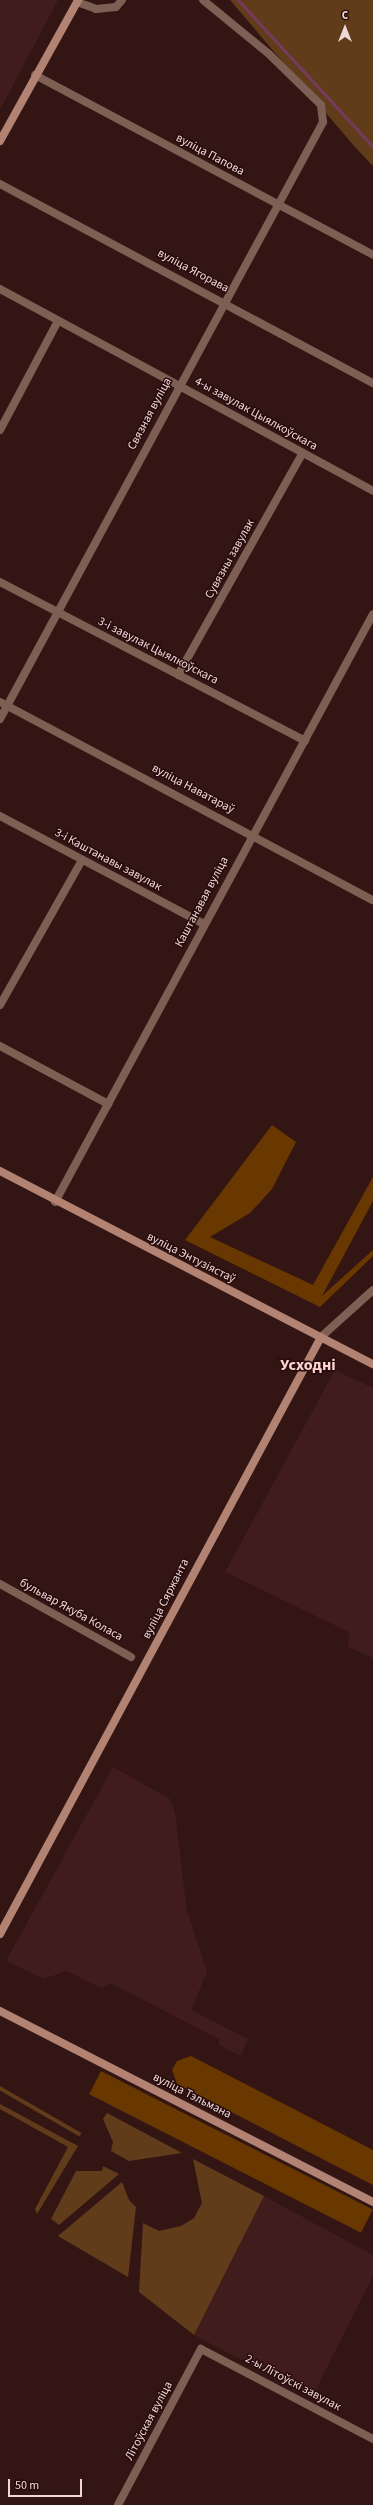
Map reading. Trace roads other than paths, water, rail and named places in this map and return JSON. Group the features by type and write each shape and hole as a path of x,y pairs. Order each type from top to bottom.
{"main road":[{"path":"0,141 78,1"},
{"name":"вуліца Энтузіястаў","path":"0,1171 55,1202 373,1364"},
{"name":"вуліца Сяржанта","path":"0,1934 321,1337"},
{"name":"вуліца Тэльмана","path":"0,2011 373,2202"}],"street":[{"path":"78,1 96,9 116,7 122,0"},
{"name":"Связная вуліца","path":"0,719 4,704 57,613 323,122 321,105 268,54 203,0"},
{"name":"вуліца Папова","path":"36,75 373,254"},
{"name":"вуліца Ягорава","path":"0,184 226,302 373,383"},
{"name":"4-ы завулак Цыялкоўскага","path":"0,289 302,454 373,491"},
{"path":"0,430 58,321"},
{"name":"Сувязны завулак","path":"178,675 302,454"},
{"name":"3-і завулак Цыялкоўскага","path":"0,582 305,741"},
{"name":"Каштанавая вуліца","path":"55,1202 252,834 305,741 373,614"},
{"name":"вуліца Наватараў","path":"4,704 252,834 373,900"},
{"name":"3-і Каштанавы завулак","path":"0,816 204,924"},
{"path":"0,1005 82,860"},
{"path":"0,1046 108,1104"},
{"name":"вуліца Сяржанта","path":"321,1337 373,1290"},
{"name":"бульвар Якуба Коласа","path":"0,1584 131,1657"},
{"name":"2-ы Літоўскі завулак","path":"201,2349 373,2439"},
{"name":"Літоўская вуліца","path":"118,2505 201,2349"}],"waterway":[{"path":"238,0 373,147"}],"district":[{"name":"Усходні","path":"308,1365"}]}
